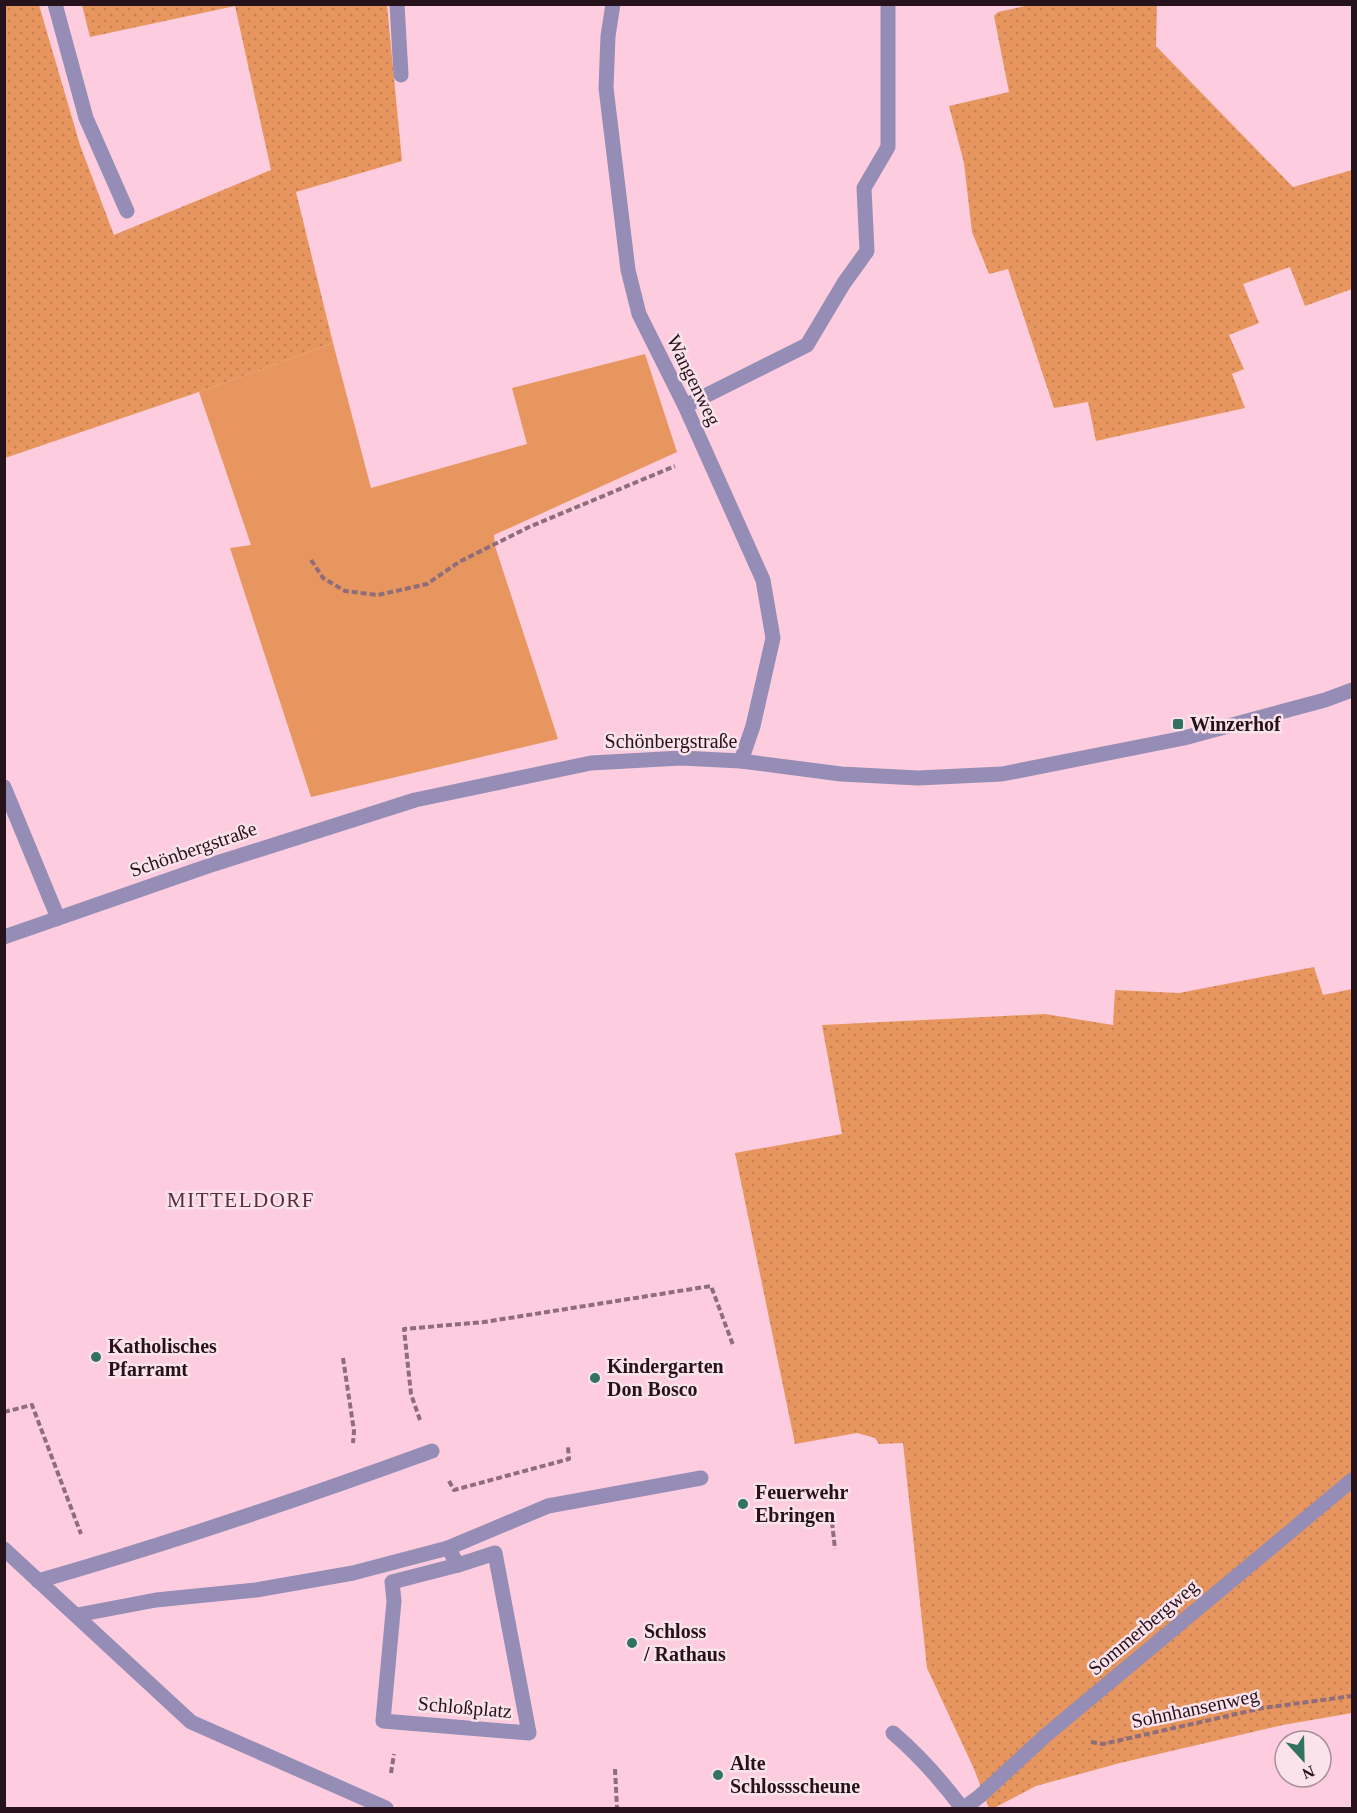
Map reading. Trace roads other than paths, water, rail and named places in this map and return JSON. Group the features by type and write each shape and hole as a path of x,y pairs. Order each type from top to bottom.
{"street":[{"path":"55,4 86,118 127,211"},
{"path":"397,4 401,75"},
{"name":"Wangenweg","path":"614,4 608,36 606,88 628,270 639,314 685,406 763,580 773,638 753,726 741,761"},
{"path":"685,406 807,345 844,283 867,251 864,188 888,147 888,4"},
{"name":"Schönbergstraße","path":"4,937 245,854 415,800 591,763 681,758 741,761 841,774 918,778 1002,774 1184,738 1326,700 1353,690"},
{"path":"4,787 58,918"},
{"path":"39,1581 93,1566 350,1481 432,1451"},
{"path":"76,1615 156,1600 255,1590 353,1573 448,1548 548,1506 701,1478"},
{"name":"Sommerbergweg","path":"963,1809 1045,1736 1353,1480"},
{"path":"448,1548 458,1565"},
{"path":"4,1549 192,1722 386,1809"},
{"name":"Schloßplatz","path":"495,1553 529,1733 383,1721 394,1601 392,1582 458,1565 495,1553"},
{"path":"893,1733 918,1755 963,1809"}],"place":[{"name":"Winzerhof","path":"1178,724"},
{"name":"Katholisches Pfarramt","path":"96,1357"},
{"name":"Kindergarten Don Bosco","path":"595,1378"},
{"name":"Feuerwehr Ebringen","path":"743,1504"},
{"name":"Schloss / Rathaus","path":"632,1643"},
{"name":"Alte Schlossscheune","path":"718,1775"}],"district":[{"name":"MITTELDORF","path":"241,1200"}]}
